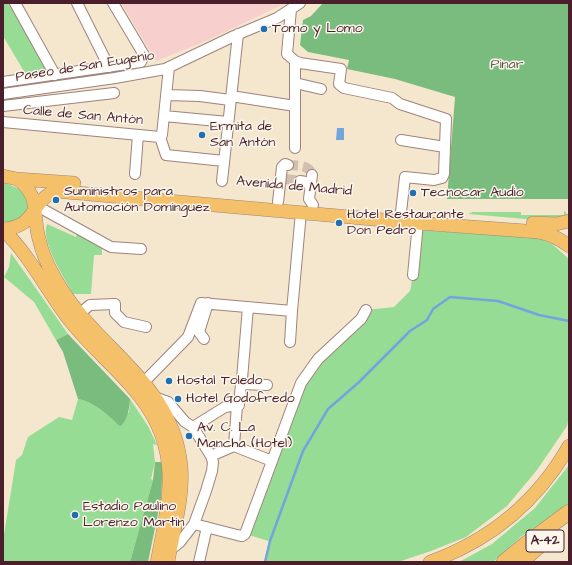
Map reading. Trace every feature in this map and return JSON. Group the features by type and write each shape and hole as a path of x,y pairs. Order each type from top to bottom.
{"highway":[{"path":"504,562 569,512"},
{"name":"A-42","path":"521,562 569,521"}],"main road":[{"name":"Avenida de Madrid","path":"3,176 17,179 278,202 307,208 418,223 539,232 548,234 563,241 569,246"},
{"path":"17,179 30,191 33,198 36,208 38,238 55,279 79,314 144,382 157,398 171,426 181,467 178,510 169,556"},
{"name":"Avenida de Madrid","path":"3,229 22,225 28,220 46,196 55,191 307,208 401,212 549,225 569,221"},
{"path":"3,229 21,249 43,284 69,320 132,387 154,417 163,437 168,455 170,474 167,511 157,562"},
{"path":"430,562 478,541 513,516 552,474 569,446"}],"street":[{"path":"15,3 55,75"},
{"path":"76,3 109,68"},
{"name":"Paseo de San Eugenio","path":"4,81 109,68 141,62 144,54 113,3"},
{"name":"Paseo de San Eugenio","path":"3,94 115,78 169,67 238,34 277,18 300,3"},
{"path":"291,9 288,54 295,61 341,69 339,84 344,88 392,98 400,104 446,119 444,174 442,178 434,180 405,176 401,212"},
{"path":"222,181 238,34"},
{"path":"295,61 295,148"},
{"path":"169,67 162,135 160,137 166,155 224,161"},
{"path":"295,83 321,89"},
{"path":"3,106 114,93"},
{"path":"166,95 231,98 295,106"},
{"path":"164,116 228,122"},
{"name":"Calle de San Antón","path":"3,122 160,137"},
{"path":"135,174 138,135"},
{"path":"401,140 445,147"},
{"path":"278,202 283,181 282,167 286,164 288,165"},
{"path":"290,342 292,311 307,208 310,199 312,175"},
{"path":"300,181 304,181 310,188"},
{"path":"36,208 112,247 141,249"},
{"path":"413,275 418,223"},
{"path":"144,382 188,337 201,303 292,311"},
{"path":"204,339 199,332 208,303"},
{"path":"79,314 90,305 115,304 115,313 124,322 146,327"},
{"path":"242,379 248,307"},
{"path":"194,524 236,535 242,536 245,534 301,383 318,359 362,319 366,310"},
{"path":"234,446 237,405 239,405 241,384 267,386"},
{"path":"157,398 168,402 185,422 193,427 211,456 213,462 206,491 194,524 169,556"},
{"path":"193,427 225,407 237,405"},
{"path":"211,456 234,446 272,461"},
{"path":"199,562 208,527"}],"shaded area":[{"path":"121,3 286,3 206,41 156,61"}],"green space":[{"path":"3,3 11,3 49,72 25,73 3,36"},
{"name":"Pinar","path":"323,3 569,3 569,199 447,199 455,97 395,79 347,69 349,60 308,52 300,45 303,20 311,16"},
{"path":"3,183 20,190 24,193 28,201 26,214 22,218 5,223 3,222"},
{"path":"564,211 566,212 567,216 537,220 468,214 473,212 521,212 521,215 564,215"},
{"path":"47,224 76,237 77,234 102,248 102,255 94,255 91,294 73,294 59,270 50,250 47,240"},
{"path":"417,230 538,238 552,244 569,259 569,418 567,426 537,470 507,506 466,537 398,562 266,562 269,541 245,534 301,383 366,310 394,307 410,291"},
{"path":"11,253 68,334 56,340 34,302 4,277 9,267"},
{"path":"68,334 130,399 128,414 121,426 95,406 78,399 63,352 56,340"},
{"name":"Estadio Paulino Lorenzo Martín","path":"78,399 95,406 118,425 129,412 130,399 148,426 157,445 153,444 155,462 151,479 153,480 130,562 3,562 3,541 16,460 22,455 28,437 59,417 72,420"},
{"path":"155,462 163,462 161,499 148,562 130,562 153,480"},
{"path":"569,465 569,505 523,535 493,562 459,562 492,544 535,508"}],"water":[{"path":"337,128 344,128 344,140 336,140"}],"waterway":[{"path":"265,562 270,541 303,451 328,409 358,383 410,331 427,320 433,309 450,297 498,301 539,315 569,321"}],"tunnel":[{"path":"288,165 306,167 311,171 312,175"},
{"path":"286,179 300,181"}],"place":[{"name":"Tomo y Lomo","path":"264,29"},
{"name":"Ermita de San Antón","path":"202,135"},
{"name":"Tecnocar Audio","path":"413,193"},
{"name":"Suministros para Automoción Dominguez","path":"56,200"},
{"name":"Hotel Restaurante Don Pedro","path":"339,223"},
{"name":"Hostal Toledo","path":"169,381"},
{"name":"Hotel Godofredo","path":"178,399"},
{"name":"Av. C. La Mancha (Hotel)","path":"189,436"},
{"name":"Estadio Paulino Lorenzo Martín","path":"75,515"}]}
